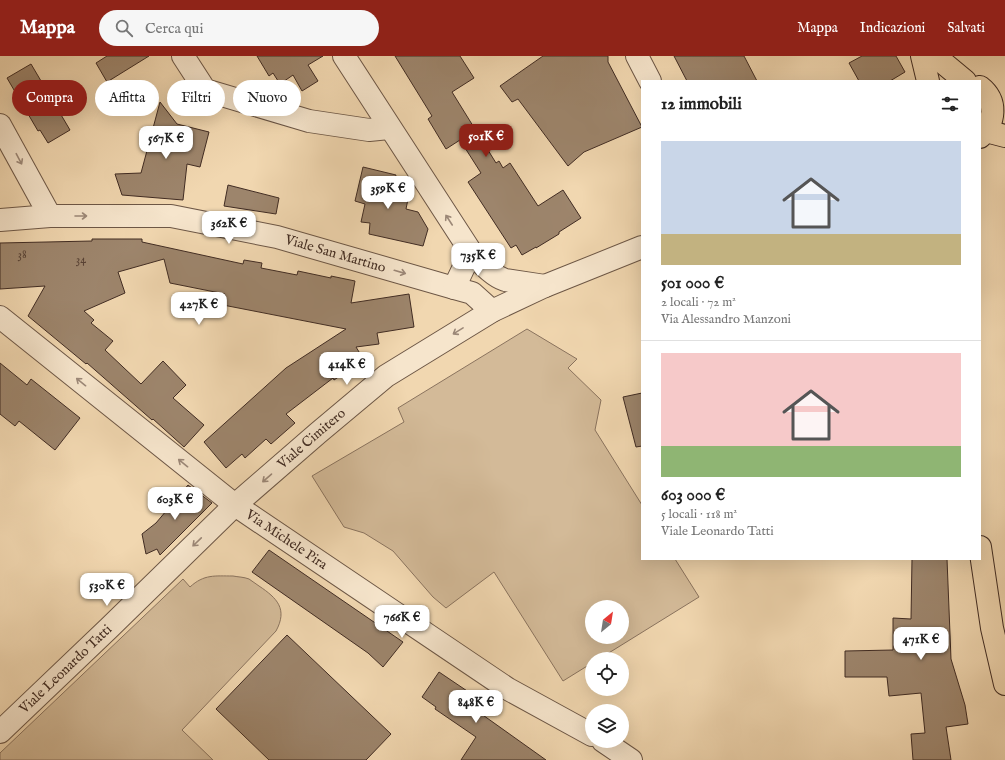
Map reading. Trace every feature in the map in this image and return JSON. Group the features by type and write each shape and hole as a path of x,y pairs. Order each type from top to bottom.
{"main road":[{"path":"922,56 928,80"},
{"path":"935,56 963,80"},
{"path":"986,136 992,115 992,98"},
{"path":"981,554 992,628 1005,684"}],"street":[{"path":"183,56 205,90 309,121 369,130 389,128"},
{"path":"344,56 389,128 471,252 500,278 545,286"},
{"path":"637,56 649,80"},
{"path":"0,125 50,216"},
{"name":"Viale San Martino","path":"0,220 50,216 171,216 277,237 472,293 492,310"},
{"path":"492,310 545,286 641,247"},
{"path":"454,288 471,252"},
{"name":"Viale Cimitero","path":"235,505 386,376 492,310"},
{"name":"Via Michele Pira","path":"0,317 235,505 508,689 585,731"},
{"name":"Viale Leonardo Tatti","path":"0,732 115,623 235,505"},
{"path":"613,748 631,760"}],"shaded area":[{"path":"527,329 577,359 568,368 601,400 595,430 641,503 641,560 676,560 699,597 629,640 629,600 585,600 585,644 623,644 610,652 585,652 585,667 563,681 494,572 446,608 433,597 393,551 364,533 344,527 312,476 404,422 398,408"},
{"path":"215,576 233,576 249,579 271,595 279,605 281,616 276,631 182,730 213,760 0,760 0,753 183,579 190,587 205,578"}],"building":[{"path":"107,56 149,56 110,80 106,80 96,63"},
{"path":"257,56 323,56 308,65 318,81 302,91 301,80 296,80 293,75 286,80 277,80 273,73 269,76"},
{"path":"395,56 460,56 474,78 452,92 496,163 499,161 503,168 510,163 538,206 563,190 581,218 559,232 559,234 522,255 516,245 511,248 468,182 481,173 460,140 446,149 428,119 432,116"},
{"path":"543,56 608,56 608,62 641,127 584,152 568,166 518,99 512,102 500,86"},
{"path":"674,56 744,56 756,80 686,80"},
{"path":"862,56 896,56 905,72 892,80 858,80 849,63"},
{"path":"31,64 40,80 12,80 12,87 7,78"},
{"path":"160,102 167,111 167,116 171,116 177,124 209,132 200,167 187,164 183,200 122,195 115,174 141,173 156,116 159,116"},
{"path":"29,116 62,116 70,130 48,143 40,130 38,131"},
{"path":"363,167 396,175 391,195 408,199 406,209 418,212 428,229 423,246 369,234 370,223 361,222 365,204 355,201"},
{"path":"228,185 279,198 276,214 224,206"},
{"path":"92,239 142,239 142,242 243,264 244,260 262,263 261,268 297,275 298,271 355,281 351,303 409,294 414,327 377,333 379,344 356,347 364,360 334,380 333,378 286,414 295,423 271,444 266,439 245,458 242,454 226,468 204,442 286,368 346,329 223,305 225,294 170,283 164,259 118,272 125,293 84,311 94,320 91,323 113,341 105,350 141,384 163,361 186,385 173,398 204,425 184,447 87,363 86,364 28,316 45,286 0,289 0,243 92,241"},
{"path":"0,363 27,385 31,379 80,418 55,450 19,421 15,426 0,414"},
{"path":"641,393 641,446 636,447 623,397"},
{"path":"188,485 212,503 160,555 157,549 146,554 142,534 156,523"},
{"path":"269,550 403,642 383,667 368,653 252,572"},
{"path":"912,560 947,560 951,659 965,705 968,724 946,727 951,760 913,760 911,734 925,733 921,693 889,696 887,677 845,677 845,651 893,650 893,618 911,619"},
{"path":"287,635 391,734 366,760 269,760 216,709"},
{"path":"439,672 479,699 473,708 546,760 461,760 476,737 435,709 436,707 422,697"}]}
